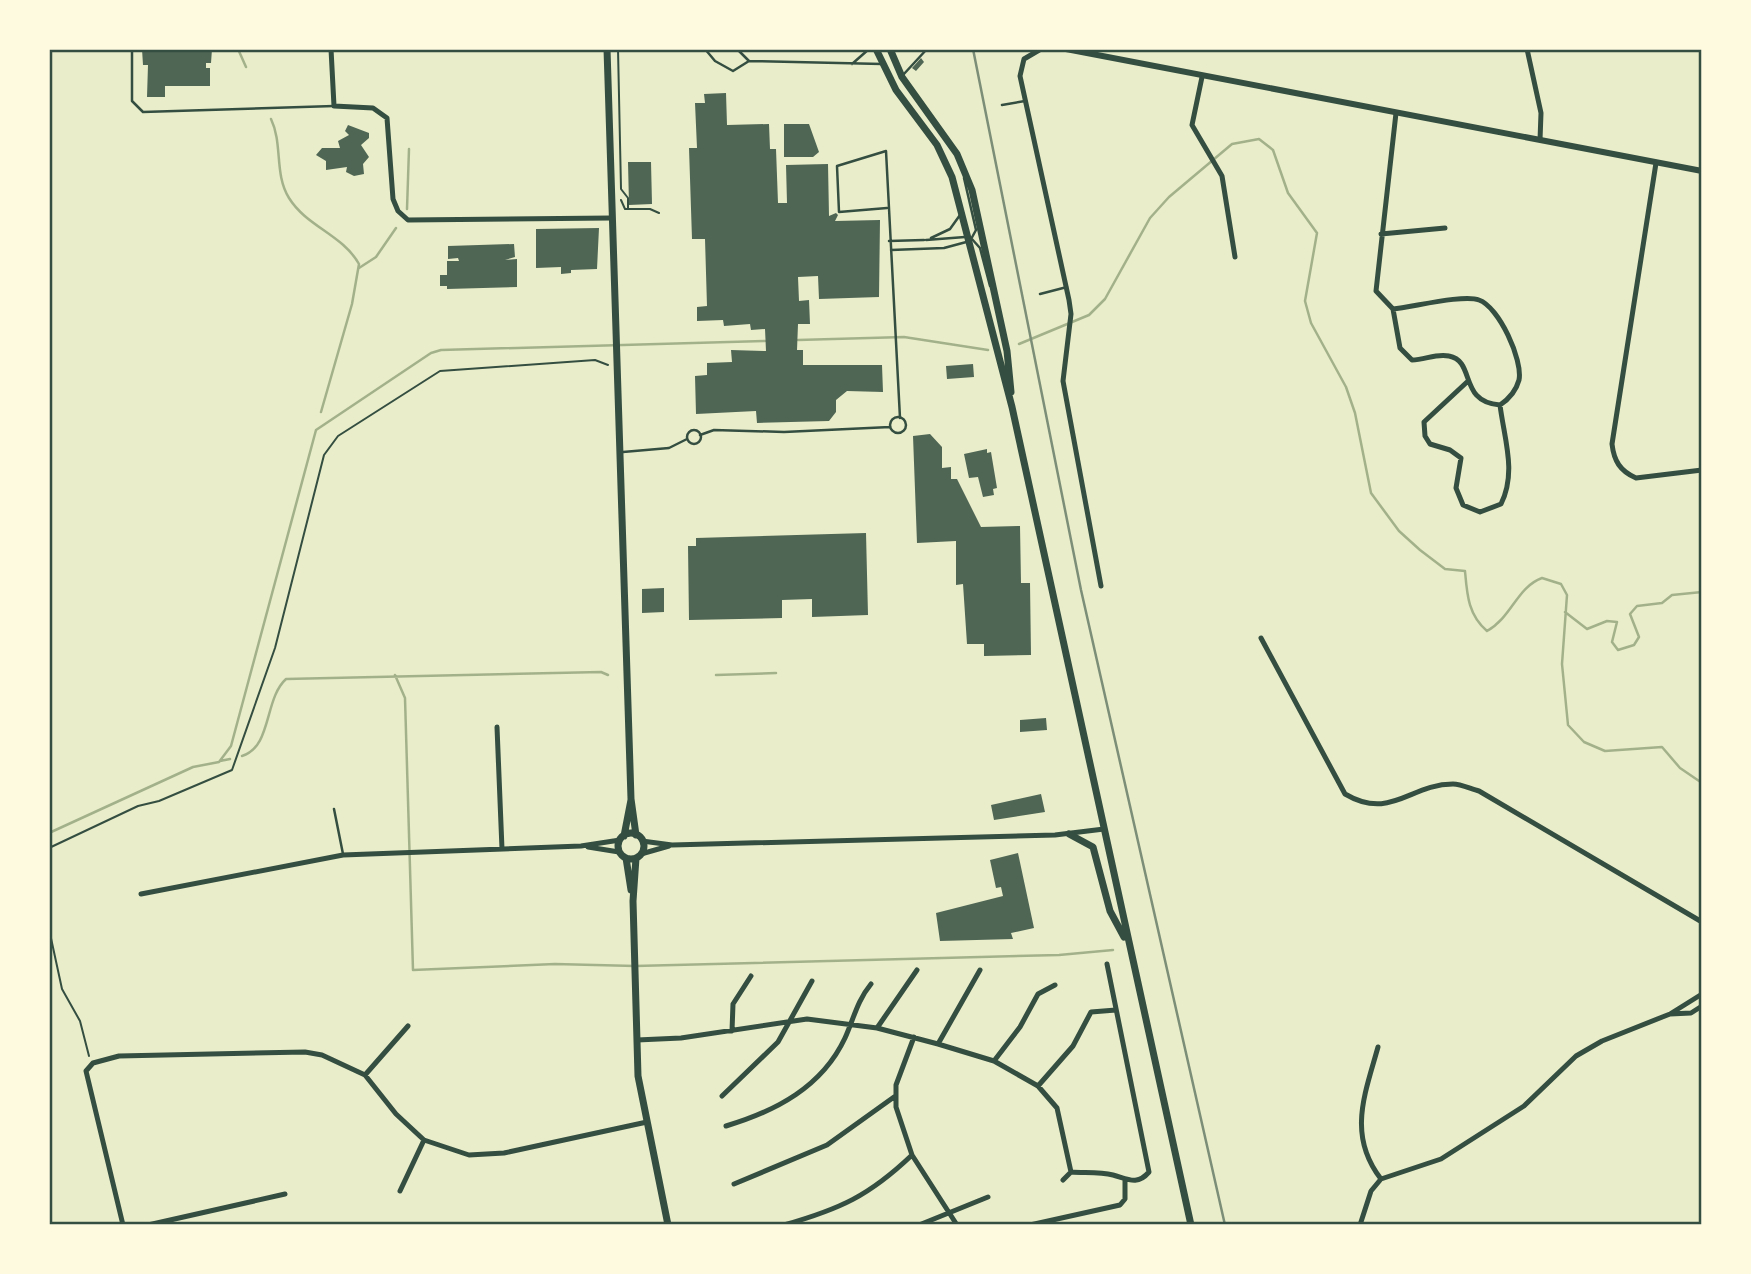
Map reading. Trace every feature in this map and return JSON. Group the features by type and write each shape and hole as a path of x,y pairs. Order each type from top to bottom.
{"main road":[{"path":"607,49 631,799 639,838 633,901 638,1076 668,1225"},
{"path":"876,49 881,64 942,153 971,239 996,354 1012,407 1191,1225"},
{"path":"890,49 902,77 943,133 964,168 977,204 1007,351 1012,407"},
{"path":"631,799 622,838 633,901"},
{"path":"1069,834 1093,847 1110,911 1129,947"},
{"path":"622,838 639,838"},
{"path":"623,855 638,856"}],"street":[{"path":"331,49 334,106 373,108 387,118 393,200 399,213 408,220 611,218"},
{"path":"1041,49 1028,55 1021,64 1025,101 1071,314 1065,393 1101,586"},
{"path":"1066,49 1702,171"},
{"path":"1527,49 1541,113 1540,140"},
{"path":"1202,77 1192,125 1220,171 1235,257"},
{"path":"1396,113 1376,291 1393,309 1400,348 1412,360 1427,360 1438,355 1452,356 1462,362 1467,382 1480,401 1500,405"},
{"path":"1656,163 1612,444 1614,460 1627,474 1636,478 1702,470"},
{"path":"1381,234 1445,228"},
{"path":"1393,309 1424,307 1460,298 1480,300 1497,315 1519,363 1519,379 1514,392 1500,405"},
{"path":"1467,382 1424,422 1425,436 1430,444 1450,450 1461,458 1456,488 1463,505 1480,512 1501,504 1507,493 1509,451 1500,405"},
{"path":"1261,638 1345,794 1363,804 1385,803 1430,788 1454,784 1479,791 1702,922"},
{"path":"498,727 502,849"},
{"path":"639,838 671,845 1069,834 1104,829"},
{"path":"141,894 343,855 581,846 622,838"},
{"path":"638,856 671,845"},
{"path":"581,846 623,855"},
{"path":"1063,1180 1071,1172 1112,1175 1125,1180 1143,1179 1149,1172 1107,964"},
{"path":"877,1028 917,970"},
{"path":"938,1044 980,970"},
{"path":"732,1031 733,1004 751,976"},
{"path":"722,1096 778,1042 812,981"},
{"path":"726,1126 764,1115 801,1092 834,1056 860,997 871,984"},
{"path":"994,1061 1020,1027 1038,994 1055,985"},
{"path":"1360,1225 1371,1191 1381,1179 1441,1159 1524,1106 1576,1056 1602,1041 1670,1014 1702,994"},
{"path":"1670,1014 1691,1013 1702,1006"},
{"path":"1038,1086 1073,1046 1091,1012 1116,1010"},
{"path":"637,1040 681,1038 788,1021 850,1023 914,1037 994,1061 1038,1086 1057,1108 1071,1172"},
{"path":"365,1075 408,1026"},
{"path":"914,1037 894,1097 912,1155 957,1225"},
{"path":"1378,1047 1360,1122 1373,1167 1381,1179"},
{"path":"123,1225 86,1079 86,1071 93,1063 144,1054 305,1052 322,1055 365,1075 396,1114 424,1140 451,1151 481,1156 647,1122"},
{"path":"734,1184 827,1145 894,1097"},
{"path":"400,1191 424,1140"},
{"path":"784,1225 825,1213 863,1197 912,1155"},
{"path":"1030,1225 1120,1205 1125,1199 1125,1180"},
{"path":"148,1225 285,1194"},
{"path":"919,1225 988,1197"}],"lane":[{"path":"132,49 132,101 143,112 334,106"},
{"path":"705,49 729,71 737,71 749,61 881,64"},
{"path":"737,49 749,61"},
{"path":"852,64 869,49"},
{"path":"902,77 927,49"},
{"path":"1002,105 1025,101"},
{"path":"887,208 839,212 837,166 886,151 900,418 906,425 903,432 895,433 890,427"},
{"path":"891,250 944,248 971,239 976,230 964,183 964,168"},
{"path":"926,240 953,226 962,206"},
{"path":"889,241 971,239 980,247 988,282 996,299"},
{"path":"1040,294 1066,287"},
{"path":"890,427 892,420 900,418"},
{"path":"619,452 669,447 687,439 691,432 700,435 715,430 784,432 890,427"},
{"path":"687,439 696,444 700,435"},
{"path":"334,809 343,855"}],"path":[{"path":"618,49 621,189 628,198 628,209"},
{"path":"624,204 628,209"},
{"path":"628,209 650,209 659,213"},
{"path":"49,848 138,806 159,802 232,770 275,648 324,455 338,436 440,371 595,360 616,362"},
{"path":"49,929 62,989 80,1021 93,1063"}],"building":[{"path":"142,49 212,49 211,63 206,63 206,68 210,68 210,86 165,86 165,97 147,97 148,65 143,65"},
{"path":"921,58 924,62 916,71 912,68"},
{"path":"726,93 727,125 769,124 770,149 776,149 778,203 787,203 786,165 828,164 829,216 836,213 838,215 835,221 880,220 879,297 819,299 818,276 798,277 799,301 809,300 810,324 798,324 797,350 803,350 803,365 882,365 883,392 847,391 836,400 836,412 829,421 757,423 756,411 696,414 695,376 707,375 707,363 732,362 731,350 766,351 765,329 751,330 750,324 724,326 723,320 697,321 697,307 707,306 705,239 692,239 689,148 697,148 695,103 705,103 704,94"},
{"path":"784,124 809,124 819,152 813,157 784,157"},
{"path":"348,125 369,133 369,138 361,145 369,157 363,164 364,174 354,176 346,172 347,167 326,170 326,161 316,155 322,148 340,148 338,141 349,135 345,131"},
{"path":"628,162 651,162 652,204 629,205"},
{"path":"599,228 597,269 571,270 571,273 561,274 561,267 536,268 536,229"},
{"path":"514,244 515,257 505,260 517,259 517,287 447,289 447,286 440,286 440,275 447,275 447,261 459,261 458,258 448,259 448,246"},
{"path":"973,364 974,377 947,379 946,366"},
{"path":"930,434 942,447 942,468 951,467 951,479 957,479 981,527 1020,526 1021,583 1030,583 1031,655 984,656 984,644 967,644 963,584 956,585 956,541 917,543 913,436"},
{"path":"987,449 987,453 991,452 997,488 993,489 994,495 983,497 978,477 969,478 964,454"},
{"path":"866,533 868,615 812,617 812,599 782,600 782,618 689,620 688,546 696,546 696,538"},
{"path":"664,588 664,612 642,613 642,589"},
{"path":"1046,718 1047,730 1020,732 1020,720"},
{"path":"1041,794 1045,812 994,820 991,805"},
{"path":"1018,853 1034,928 1011,933 1013,939 940,941 936,913 1003,896 1001,887 996,888 990,860"}],"waterway":[{"path":"238,49 246,67"},
{"path":"271,119 277,139 284,189 289,198 305,216 343,245 359,264 352,304 321,412"},
{"path":"1019,344 1089,315 1105,299 1150,218 1169,197 1232,144 1259,139 1273,150 1288,193 1317,233 1305,301 1311,323 1346,387 1355,413 1371,493 1399,531 1420,550 1445,569 1465,571 1472,611 1487,631 1503,618 1533,582 1542,578 1561,584 1567,595 1562,664 1568,725 1584,742 1605,751 1662,747 1680,768 1702,783"},
{"path":"407,209 409,149"},
{"path":"359,268 376,257 396,228"},
{"path":"798,340 904,337 988,350"},
{"path":"49,833 193,767 219,762 231,746 316,430 431,353 441,350 765,341"},
{"path":"1565,612 1587,629 1607,621 1617,622 1612,642 1618,650 1634,645 1639,637 1630,614 1637,606 1662,603 1672,595 1702,592"},
{"path":"242,756 252,751 258,743 274,698 286,679 601,672 608,675"},
{"path":"716,675 776,673"},
{"path":"395,675 405,698 413,970 555,964 635,966 1059,955 1113,950"},
{"path":"220,761 230,759"}],"railway":[{"path":"973,49 1081,590 1225,1225"}]}
